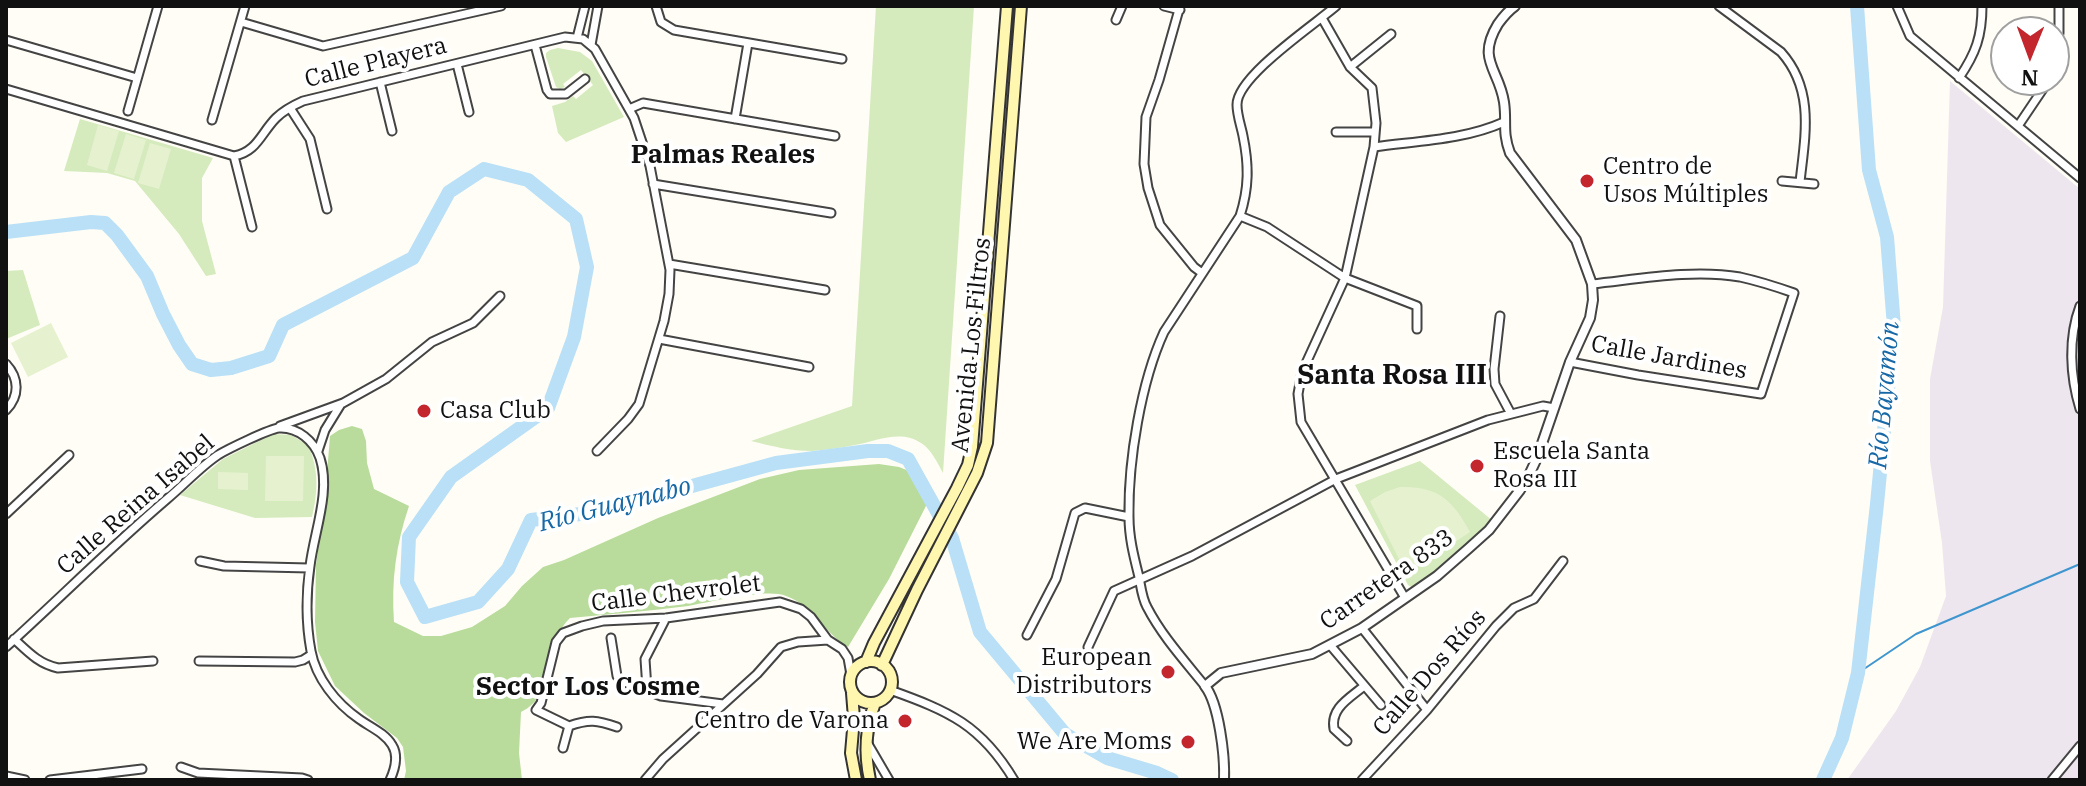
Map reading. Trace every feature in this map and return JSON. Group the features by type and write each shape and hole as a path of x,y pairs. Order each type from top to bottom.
{"main road":[{"name":"Avenida Los Filtros","path":"866,662 968,465 975,421 1007,6"},
{"name":"Avenida Los Filtros","path":"882,665 984,456 989,429 1021,6"},
{"path":"852,691 863,702 875,703 886,697 890,690 890,674 882,665 866,662 851,675 850,683 854,703 853,779"},
{"path":"870,780 865,753 867,727 875,703"}],"street":[{"path":"128,111 158,6"},
{"path":"212,120 245,6"},
{"path":"455,6 458,16"},
{"path":"241,22 323,46 501,6"},
{"path":"585,6 577,38 591,45 611,76 643,142 669,264 669,294 646,382 634,412 597,451"},
{"path":"591,45 598,6"},
{"path":"656,6 661,22 674,30 842,59"},
{"path":"1116,20 1122,6"},
{"path":"1164,6 1180,8 1146,117 1144,164 1160,225 1202,273"},
{"path":"1224,780 1222,746 1213,698 1168,640 1145,604 1132,550 1129,517 1133,460 1147,374 1164,332 1240,216 1246,197 1247,154 1237,103 1242,89 1263,65 1336,6"},
{"name":"Carretera 833","path":"1205,686 1221,673 1302,657 1362,628 1437,576 1479,539 1520,490 1537,458 1570,362 1590,318 1593,300 1592,284 1576,240 1510,153 1506,142 1504,97 1492,69 1488,46 1502,19 1515,6"},
{"path":"1719,6 1781,52 1796,75 1807,113 1800,182"},
{"path":"1897,6 1910,36 2079,174"},
{"path":"1959,78 1973,58 1982,28 1982,6"},
{"path":"1322,18 1350,67 1372,88 1375,132 1345,278 1302,372 1298,394 1301,422 1405,598"},
{"path":"1350,67 1391,34"},
{"name":"Calle Playera","path":"234,156 254,148 278,117 303,101 565,37 577,38"},
{"path":"6,40 137,78"},
{"path":"735,119 748,43"},
{"path":"535,45 550,94 566,94 585,79"},
{"path":"457,64 469,112"},
{"path":"380,82 392,131"},
{"path":"6,89 234,156 252,227"},
{"path":"2018,126 2038,96"},
{"path":"629,109 643,103 835,136"},
{"path":"290,108 310,139 327,209"},
{"path":"1374,147 1466,135 1504,122"},
{"path":"1336,132 1375,132"},
{"path":"1782,181 1814,184"},
{"path":"653,184 831,213"},
{"path":"1240,216 1267,227 1345,278 1417,306 1417,329"},
{"path":"669,264 825,290"},
{"name":"Calle Jardines","path":"1570,362 1761,394 1794,293 1740,277 1713,275 1677,275 1592,284"},
{"name":"Calle Reina Isabel","path":"6,647 152,511 219,455 276,428 343,403 386,379 432,342 473,323 500,296"},
{"path":"2080,306 2072,350 2074,389 2080,409"},
{"path":"1500,316 1495,384 1511,414"},
{"path":"659,339 809,367"},
{"path":"6,364 11,368 16,397 6,410"},
{"path":"318,451 331,417 343,403"},
{"path":"1088,647 1114,591 1192,556 1336,479 1488,420 1543,406 1554,408"},
{"path":"276,428 301,433 312,442 318,451 324,476 309,568 307,615 311,655 329,691 357,719 391,744 396,761 390,780"},
{"path":"6,514 69,455"},
{"path":"1027,635 1056,579 1075,513 1085,508 1129,517"},
{"path":"200,561 224,566 309,568"},
{"name":"Calle Dos Ríos","path":"1362,780 1427,710 1496,626 1514,608 1534,599 1563,561"},
{"name":"Calle Chevrolet","path":"569,726 536,710 541,703 556,642 563,633 603,621 666,618 780,602 801,609 811,617 828,640 842,649 848,658 851,675"},
{"path":"647,689 645,659 666,618"},
{"path":"1362,628 1427,710"},
{"path":"611,638 617,676 622,681 661,696 723,704"},
{"path":"14,639 37,660 58,668 153,661"},
{"path":"645,780 663,759 757,674 781,647 798,642 828,640"},
{"path":"1330,645 1381,705"},
{"path":"199,661 295,662 311,655"},
{"path":"1347,741 1334,729 1333,717 1337,709 1364,686"},
{"path":"890,690 930,704 959,719 987,742 1014,780"},
{"path":"563,748 569,726 589,720 617,727"},
{"path":"866,741 889,780"},
{"path":"2052,780 2080,746"},
{"path":"181,767 198,773 308,780"},
{"path":"50,780 142,769"},
{"path":"6,776 25,780"}],"shaded area":[{"path":"1950,81 2080,189 2080,780 1847,780 1896,711 1920,667 1946,596 1930,461 1930,379 1943,307"}],"green space":[{"path":"876,6 974,6 943,473 925,446 905,437 888,437 812,451 751,441 852,406"},
{"path":"558,48 580,52 592,61 624,117 566,142 558,133 552,106 573,96 576,99 593,85 581,70 563,84 565,87 556,87 546,53"},
{"path":"80,119 213,158 202,178 202,221 216,274 206,276 179,234 135,181 107,173 64,171"},
{"path":"98,125 119,131 107,171 87,165"},
{"path":"126,134 146,140 134,179 114,173"},
{"path":"150,143 171,149 159,189 138,183"},
{"path":"23,270 40,325 6,339 6,271"},
{"path":"51,323 68,357 28,377 11,343"},
{"path":"352,426 362,429 374,489 409,506 396,563 394,622 423,636 441,636 472,627 505,606 543,567 760,479 799,470 879,464 914,473 919,477 929,500 889,579 848,647 804,606 777,594 570,618 556,641 540,694 533,704 521,712 519,753 522,780 404,780 403,747 397,738 335,686 318,651 316,565 330,436"},
{"path":"273,434 291,435 308,445 316,481 312,517 255,518 180,495 223,459"},
{"path":"266,456 304,456 303,501 265,501"},
{"path":"1420,461 1493,521 1413,588 1408,585 1355,485"},
{"path":"218,472 248,473 248,490 218,489"},
{"path":"1400,487 1425,489 1443,497 1457,511 1470,532 1411,571 1404,569 1370,501"}],"waterway":[{"name":"Río Bayamón","path":"1823,780 1842,738 1858,673 1894,327 1887,237 1869,170 1857,6"},
{"name":"Río Guaynabo","path":"6,232 105,223 147,276 163,314 192,364 211,370 231,368 269,356 283,325 413,258 449,192 484,169 528,180 576,219 587,267 574,337 548,408 451,477 409,537 407,582 425,617 478,602 508,569 531,520 597,512 776,463 888,451 908,459 952,538 980,632 1065,734 1107,758 1172,780"},
{"path":"1858,673 1916,634 2080,564"}],"place":[{"name":"Centro de Usos Múltiples","path":"1587,181"},
{"name":"Casa Club","path":"424,411"},
{"name":"Escuela Santa Rosa III","path":"1477,466"},
{"name":"European Distributors","path":"1168,672"},
{"name":"Centro de Varona","path":"905,721"},
{"name":"We Are Moms","path":"1188,742"}],"district":[{"name":"Palmas Reales","path":"723,155"},
{"name":"Santa Rosa III","path":"1392,376"},
{"name":"Sector Los Cosme","path":"588,687"}]}
